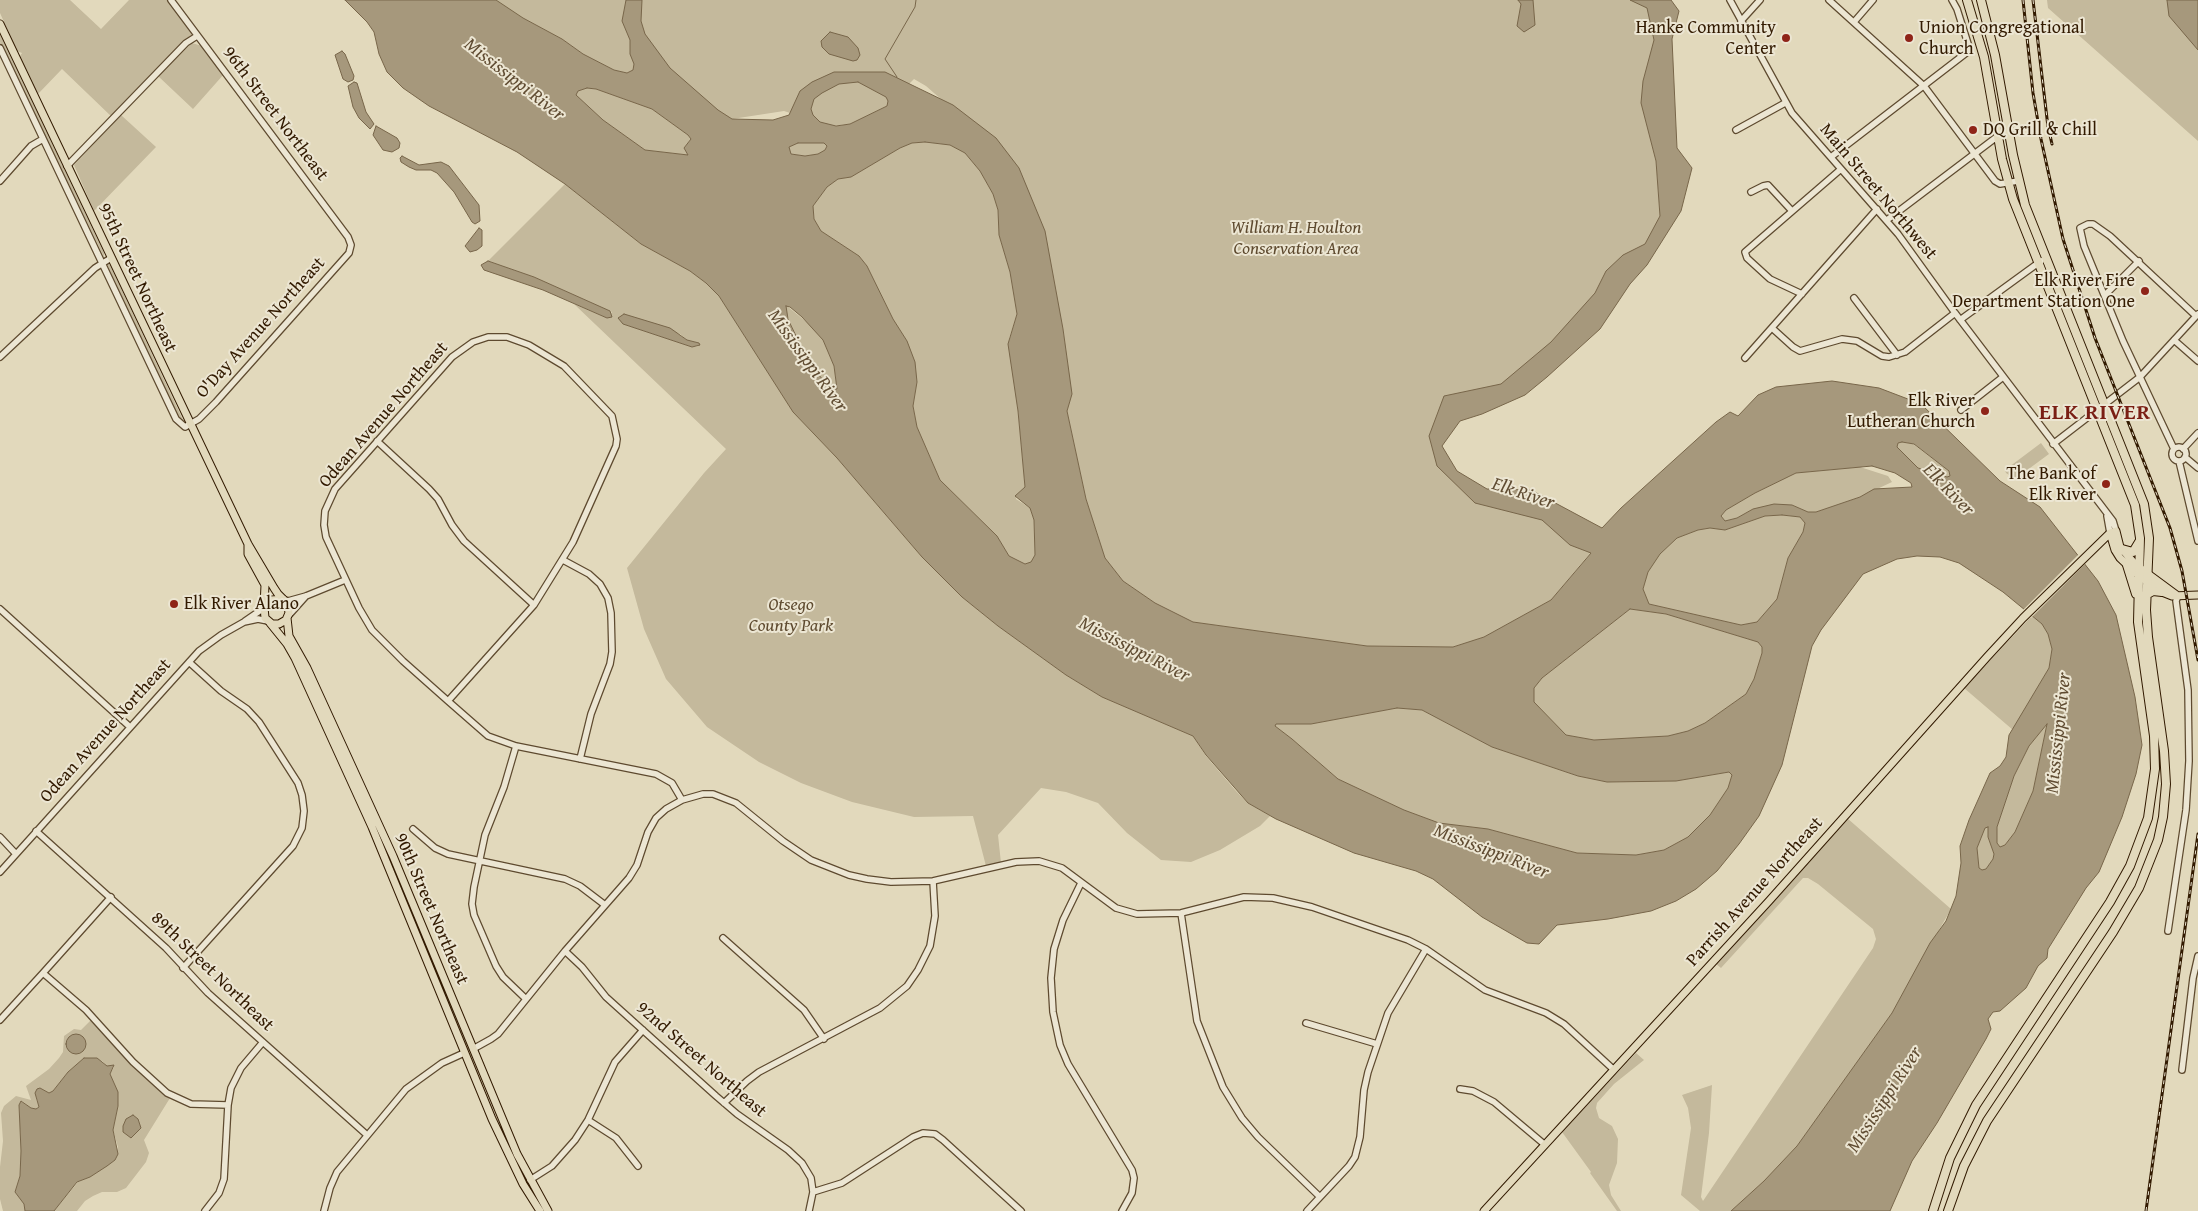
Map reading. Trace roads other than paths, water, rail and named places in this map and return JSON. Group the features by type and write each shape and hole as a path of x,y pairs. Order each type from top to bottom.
{"highway":[{"path":"1948,1211 1964,1166 1987,1121 2132,902 2145,877 2156,849 2163,817 2166,772 2148,637 2140,538 2133,497 2038,262 2008,182 1984,57 1967,0"},
{"path":"1981,0 1995,55 2018,181 2046,258 2144,504 2148,538 2143,574 2137,597"},
{"path":"2122,549 2131,552 2136,550 2140,538"},
{"path":"1933,1211 1950,1158 1976,1105 2110,902 2130,866 2144,831 2154,787 2156,758 2139,634 2137,597 2127,565"},
{"path":"2146,595 2153,591 2162,592"}],"main road":[{"name":"95th Street Northeast","path":"0,24 248,544"},
{"name":"Main Street Northwest","path":"2113,532 2113,546 2116,553 2127,565 2178,596"},
{"name":"Main Street Northwest","path":"2113,532 2122,549 2143,574 2162,592 2168,596 2198,595"},
{"name":"Parrish Avenue Northeast","path":"1484,1211 1765,905 2023,618 2113,532"},
{"path":"2101,542 2109,542 2113,546"},
{"path":"248,544 289,610 288,618 279,624 269,622 264,614 265,585 248,554 248,544"},
{"path":"264,607 271,600 283,600"},
{"name":"90th Street Northeast","path":"288,618 289,636 307,668 389,848 530,1180 548,1211"},
{"name":"90th Street Northeast","path":"269,622 287,644 295,658 372,827 459,1042 507,1152 540,1211"},
{"path":"459,1042 472,1047"},
{"path":"464,1054 477,1058"}],"street":[{"name":"96th Street Northeast","path":"172,0 348,237 351,248"},
{"name":"Main Street Northwest","path":"1730,0 1785,103 1887,220 2113,522 2113,532"},
{"path":"1741,21 1760,0"},
{"path":"1830,0 1924,86 1995,182 2000,184 2018,181"},
{"path":"1854,22 1873,0"},
{"path":"1831,157 1970,50 1957,9 1952,0"},
{"path":"68,166 186,43 197,36"},
{"path":"0,48 176,419 186,427 191,424"},
{"path":"1736,130 1785,103"},
{"path":"1887,220 1998,136"},
{"path":"0,181 31,146 43,139"},
{"path":"1802,294 1770,279 1744,254 1841,169"},
{"path":"1751,192 1768,185 1792,211"},
{"path":"1745,358 1877,209"},
{"path":"2053,444 2140,377 2197,315 2125,248 2093,224 2080,228 2084,246 2122,341 2140,377 2174,449 2172,455 2179,461 2198,541"},
{"name":"O'Day Avenue Northeast","path":"191,424 216,402 349,253 351,248"},
{"path":"0,357 102,263 111,258"},
{"path":"1960,320 2046,258"},
{"path":"2105,295 2139,261"},
{"path":"1854,298 1896,355"},
{"path":"1772,328 1800,351 1842,339 1857,341 1884,357 1896,355 1916,344 1955,313"},
{"name":"Odean Avenue Northeast","path":"563,560 616,446 618,434 612,416 607,409 564,366 529,345 507,337 496,337 473,342 459,350 335,489 325,511 324,526 326,537 345,580 372,630 491,738 516,746 663,777 676,787 682,800"},
{"path":"2174,340 2198,360"},
{"path":"1961,410 2003,377"},
{"path":"2183,449 2198,434"},
{"path":"377,442 434,494 464,541 534,605"},
{"path":"2174,449 2178,447 2183,449"},
{"path":"2183,449 2185,457 2198,468"},
{"path":"2179,461 2185,457"},
{"path":"448,701 534,605 563,560 594,578 608,598 611,613 612,652 608,672 591,714 580,759"},
{"path":"283,600 288,601 306,596 345,580"},
{"path":"288,618 295,607 306,596"},
{"path":"2168,931 2186,810 2189,761 2188,690 2176,601 2178,596"},
{"name":"Odean Avenue Northeast","path":"0,872 189,662 213,640 244,622 250,615 264,607"},
{"path":"0,609 130,726"},
{"path":"244,622 258,619 269,622"},
{"path":"183,968 293,846 302,828 304,811 301,790 262,726 248,709 220,691 189,662"},
{"path":"516,746 504,787 488,825 478,861 472,904 474,915 499,972 526,999"},
{"path":"472,1047 491,1040 498,1034 584,927 634,871 653,823 666,809 682,800 704,794 713,794 726,798 745,809 802,854 849,875 891,882 933,881 1026,861 1056,866 1108,904 1123,910 1146,915 1181,913 1244,897 1283,900 1312,907 1399,936 1426,949 1486,990 1536,1008 1556,1018 1613,1069"},
{"path":"413,829 441,851 478,861 573,881 605,905"},
{"name":"89th Street Northeast","path":"36,831 166,948 208,993 367,1135"},
{"path":"0,837 16,854"},
{"path":"724,1103 759,1072 890,1002 913,978 926,956 934,928 936,907 933,881"},
{"path":"1081,883 1063,920 1054,949 1051,978 1053,1012 1060,1045 1068,1064 1132,1170 1134,1178 1132,1193 1122,1211"},
{"path":"0,1020 110,897"},
{"path":"1181,913 1197,1021 1223,1087 1242,1118 1258,1137 1320,1197"},
{"path":"723,938 804,1010 824,1038"},
{"path":"1307,1211 1354,1157 1360,1137 1365,1087 1391,1005 1426,949"},
{"name":"92nd Street Northeast","path":"565,950 582,967 600,991 724,1103 802,1163 811,1178 813,1192"},
{"path":"2182,1070 2198,956"},
{"path":"43,973 86,1010 133,1062 168,1093 191,1104 228,1105"},
{"path":"1306,1023 1378,1044"},
{"path":"530,1180 562,1156 588,1120 615,1062 643,1030"},
{"path":"205,1211 219,1193 224,1179 228,1105 231,1088 240,1068 262,1042"},
{"path":"324,1211 330,1188 337,1172 412,1083 442,1064 464,1054"},
{"path":"1460,1089 1473,1091 1494,1102 1544,1144"},
{"path":"588,1120 616,1138 638,1166"},
{"path":"809,1211 813,1192 842,1183 923,1132 930,1133 943,1140 1021,1211"}],"water":[{"path":"345,0 496,0 523,18 562,39 583,54 614,70 627,73 633,70 634,64 630,54 630,40 622,21 626,0 642,0 641,21 645,34 670,68 718,110 732,119 773,120 789,115 800,91 812,82 834,72 885,72 953,105 996,138 1019,168 1045,231 1063,329 1072,394 1067,411 1086,499 1105,558 1123,581 1155,603 1193,622 1367,646 1453,647 1484,637 1551,600 1591,553 1570,545 1542,520 1475,503 1437,466 1429,436 1444,396 1501,384 1551,342 1595,293 1606,271 1623,255 1645,244 1660,216 1656,161 1641,103 1643,81 1654,40 1647,8 1630,0 1671,0 1679,11 1672,39 1677,148 1692,168 1681,211 1647,265 1630,284 1600,329 1525,395 1482,414 1460,421 1442,446 1457,471 1487,489 1531,490 1602,528 1621,508 1716,422 1730,412 1738,416 1758,395 1776,387 1832,381 1879,388 1921,404 2000,481 2040,507 2098,581 2116,615 2135,697 2142,745 2136,774 2122,817 2099,872 2086,888 2048,949 2047,958 2038,966 2026,988 2000,1011 1993,1012 1988,1019 1991,1029 1986,1039 1937,1123 1912,1161 1890,1211 1731,1211 1764,1181 1797,1146 1892,1013 1930,943 1946,921 1956,896 1961,863 1960,846 1969,820 1990,773 2000,766 2006,757 2009,735 2049,668 2052,649 2048,634 2042,624 2003,592 1959,563 1940,557 1917,556 1897,559 1863,574 1821,630 1812,646 1782,765 1759,816 1717,871 1696,889 1676,901 1651,911 1608,919 1557,925 1539,944 1527,943 1482,917 1433,879 1416,871 1354,853 1276,819 1248,803 1206,755 1193,736 1102,697 1066,675 998,626 962,597 922,557 837,458 793,412 719,296 706,283 690,271 641,244 565,184 517,152 429,106 403,88 387,72 379,54 374,32 367,22","holes":["858,82 886,97 888,101 887,106 850,124 836,126 820,122 813,115 811,109 814,99 839,84","587,88 596,89 652,109 688,135 691,139 684,148 688,155 645,150 603,120 576,95 578,91","925,142 950,145 965,153 980,171 993,194 998,210 999,235 1010,272 1017,314 1008,344 1018,411 1025,487 1015,496 1030,508 1034,520 1035,555 1031,562 1025,564 1009,556 997,536 940,480 917,427 913,406 917,382 915,362 907,341 893,319 867,266 859,256 821,231 814,219 813,206 827,187 838,179 851,177 900,148 912,143","798,143 824,143 827,146 825,150 818,154 805,156 791,154 789,147","786,306 802,317 823,340 834,366 837,389 832,389 828,386 809,363 788,319","1902,442 1914,444 1949,471 1950,476 1947,477 1918,468 1897,447 1898,443","1872,466 1895,473 1911,483 1912,487 1874,489 1860,497 1816,512 1808,512 1792,505 1774,504 1753,509 1737,518 1725,521 1721,516 1726,510 1796,473","1782,515 1800,517 1805,523 1803,532 1788,558 1777,599 1757,622 1741,625 1649,604 1643,589 1648,572 1660,554 1677,538 1698,530 1710,528 1725,530 1765,516","1630,609 1666,614 1758,642 1762,647 1754,679 1746,694 1705,723 1688,731 1668,736 1594,740 1566,735 1534,702 1534,688 1542,678","1397,708 1422,710 1492,747 1578,776 1607,782 1676,781 1729,772 1732,775 1728,788 1710,815 1688,837 1664,850 1636,855 1577,853 1488,829 1439,823 1404,810 1338,779 1275,726 1276,724 1311,724","2047,724 2033,791 2015,832 2005,845 2000,847 1997,843 1997,827 2014,776 2029,746","1988,827 1988,837 1994,854 1993,859 1986,869 1982,870 1979,868 1977,848 1985,828"]},
{"path":"1518,0 1533,0 1535,25 1524,32 1517,26 1521,4"},
{"path":"2167,0 2198,0 2198,50 2169,16"},
{"path":"830,32 848,37 858,48 860,55 857,60 853,61 829,54 822,47 821,41"},
{"path":"342,51 354,76 353,80 348,82 343,79 335,55"},
{"path":"354,82 357,83 366,112 374,124 370,129 359,118 353,107 348,86"},
{"path":"376,126 397,138 400,143 399,148 392,152 383,150 373,135"},
{"path":"402,156 419,165 441,162 449,166 479,205 480,221 475,224 472,222 454,192 437,173 431,170 416,170 409,167 401,162 400,158"},
{"path":"479,228 482,230 482,246 470,252 465,246"},
{"path":"488,261 534,277 610,311 612,317 607,318 543,290 484,270 481,265"},
{"path":"624,314 670,328 687,340 699,343 700,345 692,347 623,324 618,318"},
{"path":"76,1034 83,1037 86,1044 83,1051 76,1054 69,1051 66,1044 69,1037"},
{"path":"84,1058 97,1058 107,1066 114,1065 110,1074 118,1092 118,1106 113,1130 118,1154 115,1160 107,1166 90,1177 77,1182 54,1211 25,1211 24,1204 15,1192 20,1176 19,1105 21,1101 31,1108 36,1109 39,1107 35,1093 37,1089 40,1088 49,1093 53,1091 68,1072"},
{"path":"133,1115 138,1119 141,1128 131,1138 123,1132 123,1126 126,1119"}],"waterway":[{"path":"897,77 885,59 915,7 916,0"}],"railway":[{"path":"2023,0 2033,93 2063,239 2095,338 2170,528 2182,571 2198,660"},
{"path":"2033,0 2048,127 2052,144"},
{"path":"2146,1211 2198,834"}],"place":[{"name":"Hanke Community Center","path":"1786,38"},
{"name":"Union Congregational Church","path":"1909,38"},
{"name":"DQ Grill & Chill","path":"1973,130"},
{"name":"Elk River Fire Department Station One","path":"2145,291"},
{"name":"Elk River Lutheran Church","path":"1985,411"},
{"name":"The Bank of Elk River","path":"2106,484"},
{"name":"Elk River Alano","path":"174,604"}],"district":[{"name":"ELK RIVER","path":"2095,413"}],"water label":[{"name":"Mississippi River","path":"514,80"},
{"name":"Mississippi River","path":"807,361"},
{"name":"Elk River","path":"1948,490"},
{"name":"Elk River","path":"1523,494"},
{"name":"Mississippi River","path":"1134,650"},
{"name":"Mississippi River","path":"2059,733"},
{"name":"Mississippi River","path":"1491,852"},
{"name":"Mississippi River","path":"1885,1100"}],"park label":[{"name":"William H. Houlton Conservation Area","path":"1296,238"},
{"name":"Otsego County Park","path":"791,615"}]}
